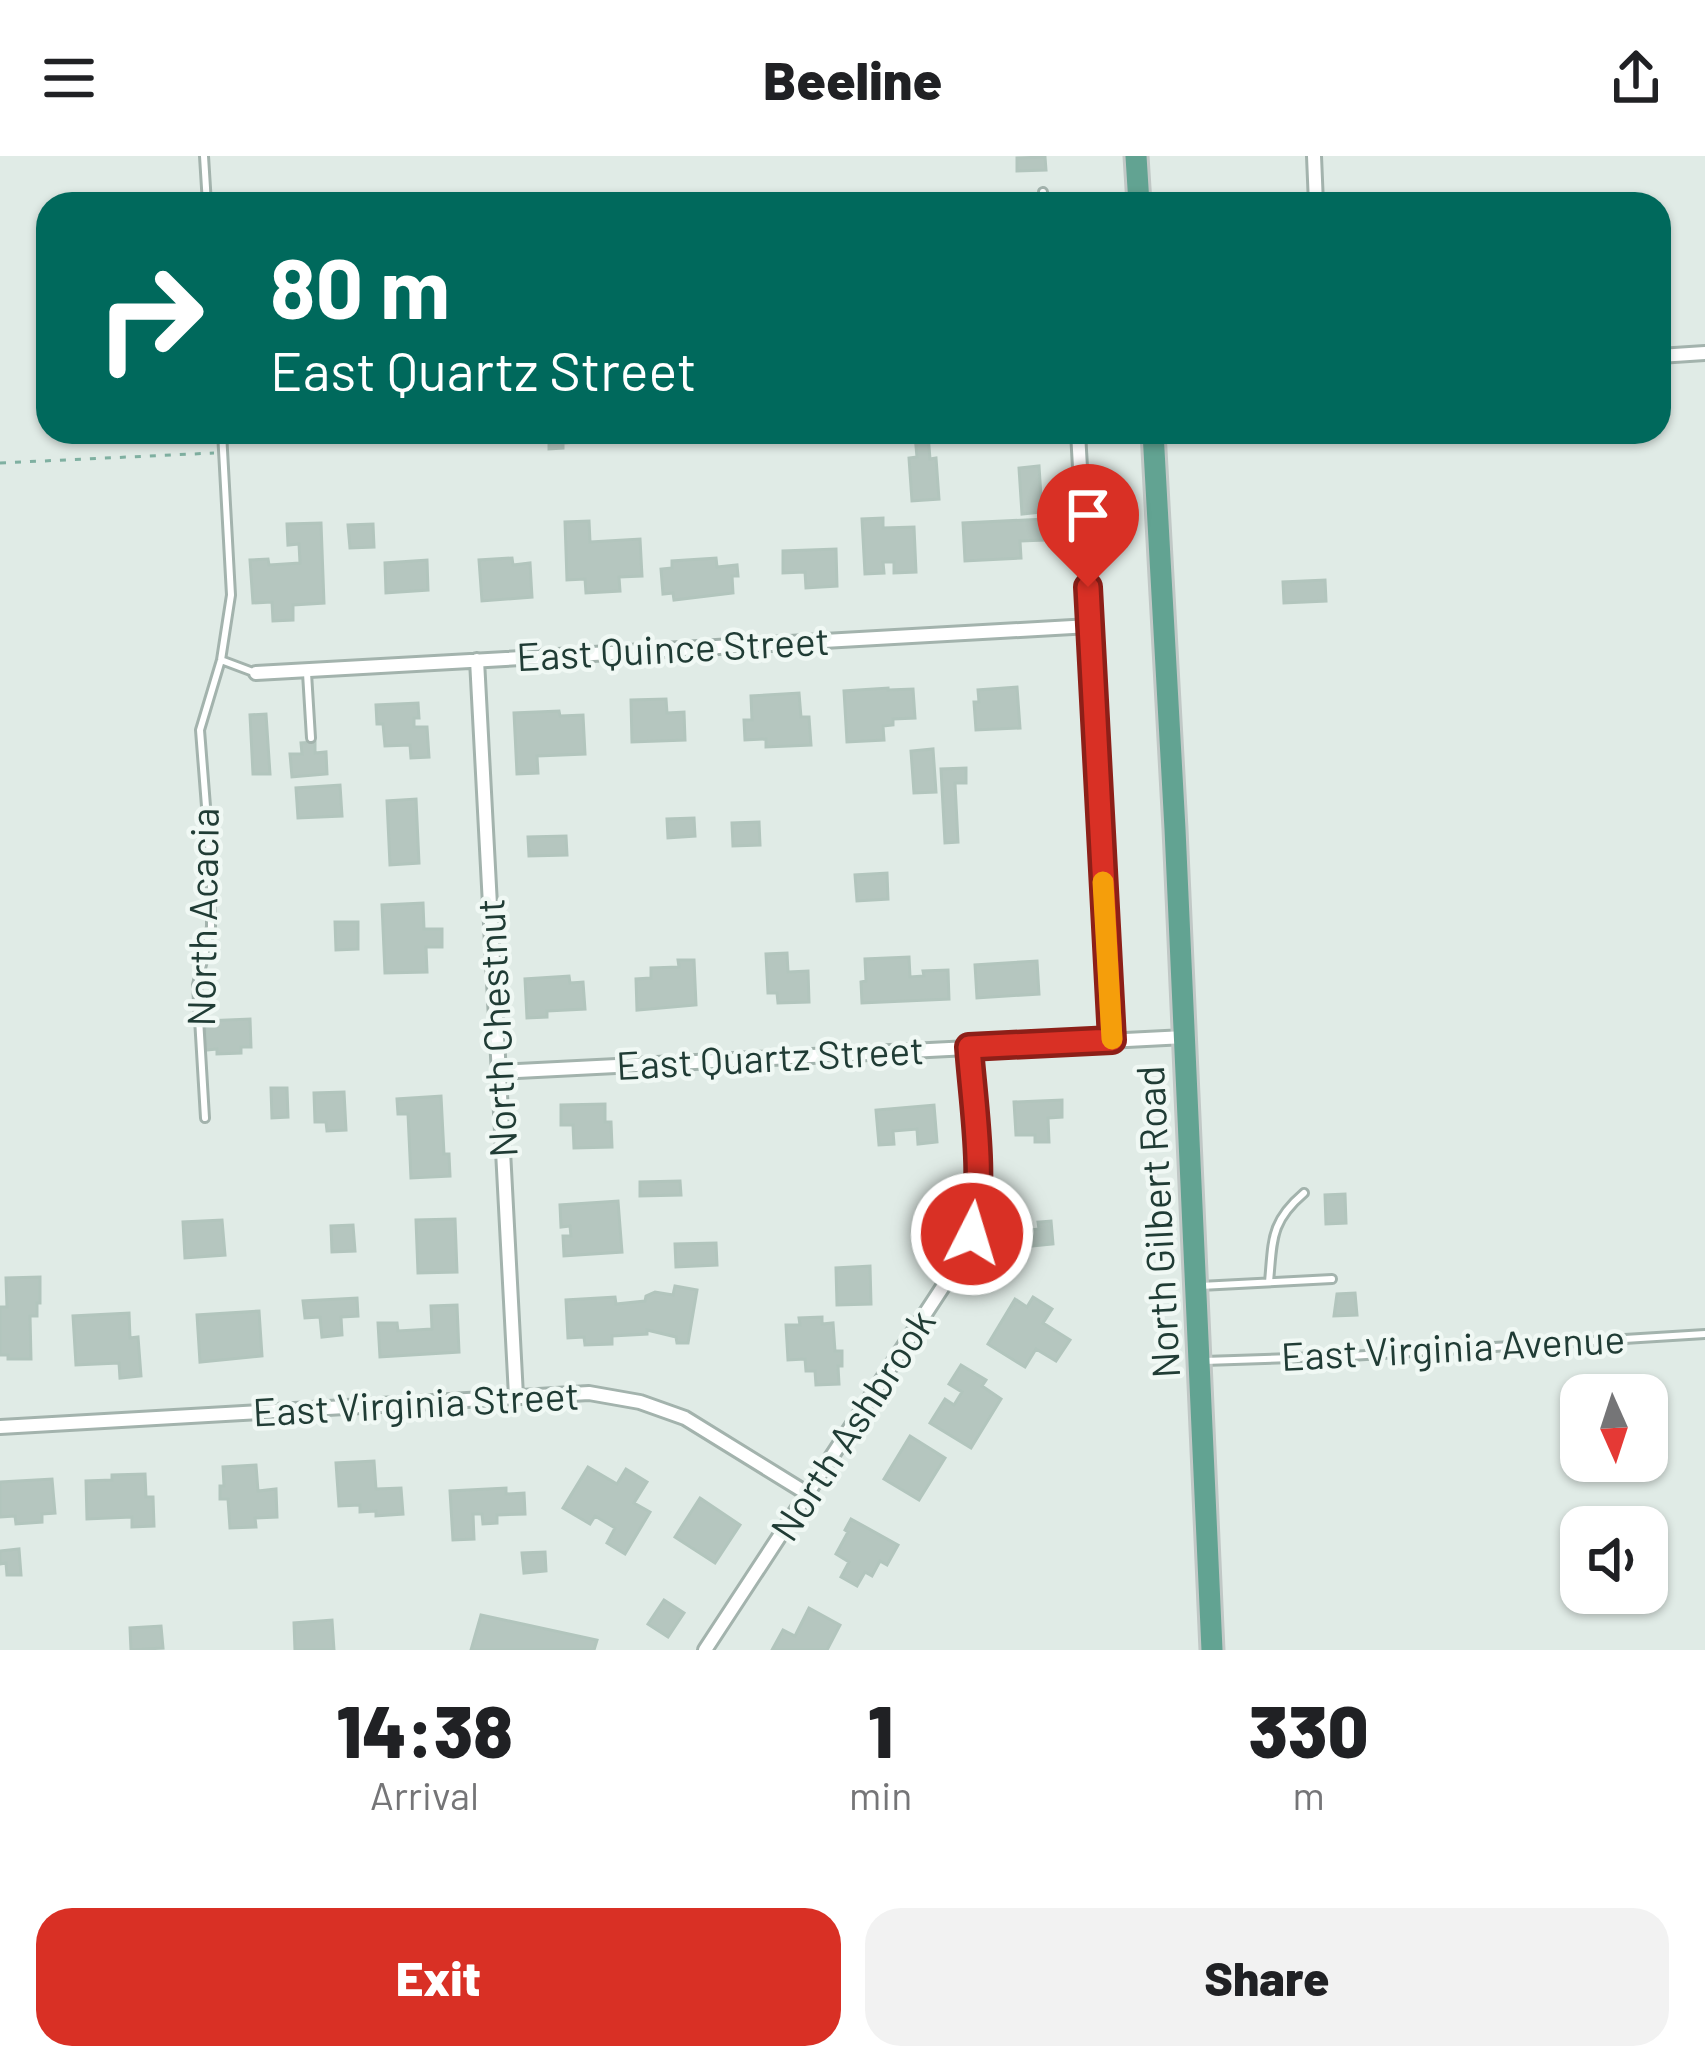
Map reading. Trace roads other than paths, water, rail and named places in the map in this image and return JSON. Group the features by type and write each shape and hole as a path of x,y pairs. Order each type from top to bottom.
{"main road":[{"path":"1136,156 1138,192"},
{"name":"North Gilbert Road","path":"1154,444 1212,1650"}],"street":[{"path":"1314,156 1316,192"},
{"path":"1671,355 1705,353"},
{"name":"North Gilbert Road","path":"1079,444 1112,1040"},
{"name":"East Quince Street","path":"256,673 1090,626"},
{"name":"North Chestnut","path":"477,660 516,1396"},
{"name":"East Quartz Street","path":"499,1072 1185,1036"},
{"name":"North Ashbrook","path":"705,1650 963,1256 978,1211 969,1047"},
{"name":"East Virginia Street","path":"0,1427 589,1393 640,1402 686,1418 808,1494"}],"lane":[{"path":"204,156 206,192"},
{"name":"North Acacia","path":"205,1118 197,985 211,927 212,870 200,730 221,660 231,595 223,444"},
{"path":"221,660 256,673"},
{"path":"307,670 311,738"},
{"path":"1269,1282 1279,1219 1304,1193"},
{"path":"1197,1286 1332,1279"},
{"name":"East Virginia Avenue","path":"1200,1362 1705,1334"}]}
